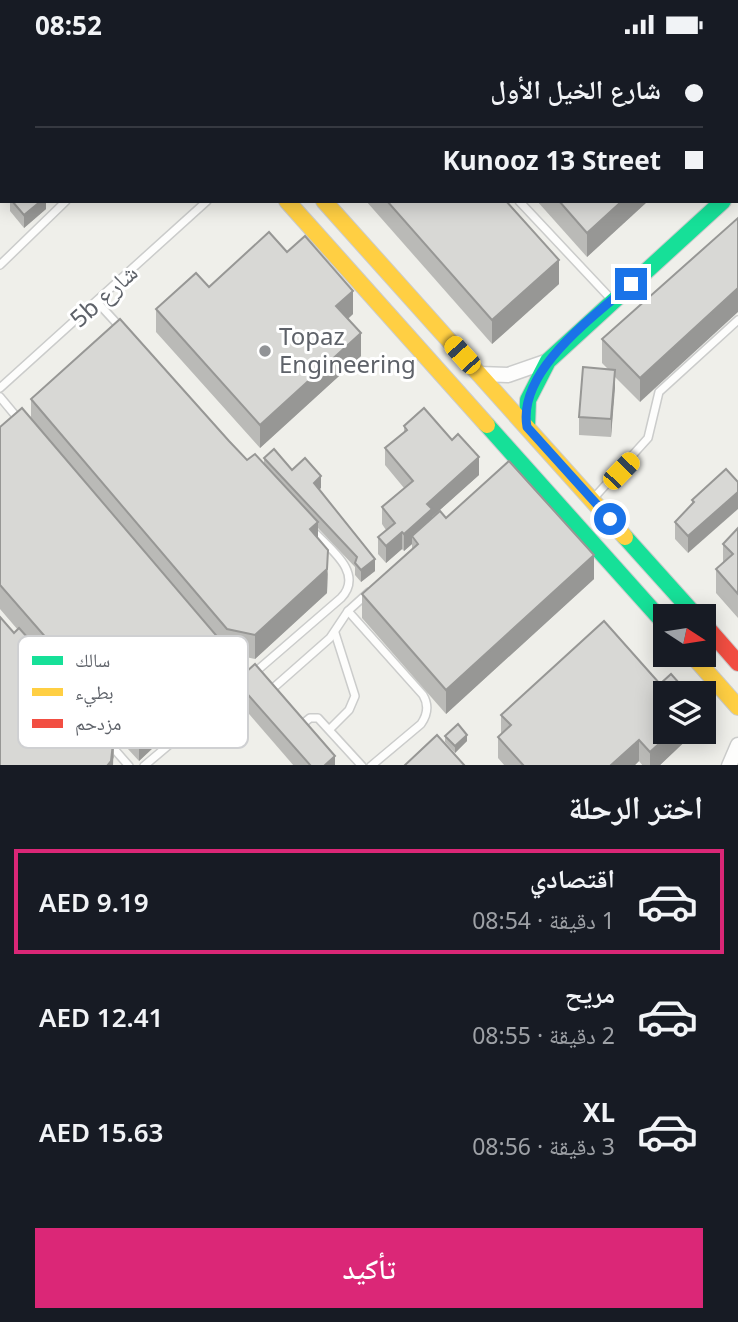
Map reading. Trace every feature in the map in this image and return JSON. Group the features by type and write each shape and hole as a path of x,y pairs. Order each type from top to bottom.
{"main road":[{"path":"290,203 514,461 653,611"},
{"path":"326,203 685,604"},
{"path":"527,427 529,393 548,361 721,203"},
{"path":"716,638 738,663"},
{"path":"703,667 738,706"}],"street":[{"path":"479,374 508,376 548,361"},
{"path":"729,765 738,745"}],"lane":[{"path":"0,265 64,203"},
{"name":"5b شارع","path":"1,385 98,303 205,203"},
{"path":"521,203 612,300"},
{"path":"98,303 126,333"},
{"path":"592,500 648,438 659,392 738,320"},
{"path":"0,397 27,429"},
{"path":"248,679 341,599 348,589 350,577 346,566 308,525"},
{"path":"271,690 335,633 348,611 372,589"},
{"path":"348,611 423,695 427,704 426,715 421,724 371,765"},
{"path":"330,729 349,710 355,696 335,633"},
{"path":"299,727 314,717 330,729 362,765"},
{"path":"114,748 129,765"},
{"path":"144,765 165,748"}],"building":[{"path":"14,203 39,203 24,215"},
{"path":"389,203 508,203 559,260 492,320"},
{"path":"561,203 620,203 587,233"},
{"path":"738,218 738,288 640,378 602,339"},
{"name":"Topaz Engineering","path":"269,232 287,252 305,236 353,291 336,306 361,333 260,425 156,309 196,273 209,287"},
{"path":"120,319 247,460 255,454 318,522 310,529 328,550 327,569 255,635 227,629 31,399"},
{"path":"583,367 615,370 611,419 579,417"},
{"path":"22,408 217,636 44,636 0,585 0,427"},
{"path":"424,408 452,440 458,434 479,457 427,504 432,509 386,546 378,537 395,523 382,507 413,481 385,448 407,430 404,426"},
{"path":"274,449 292,470 305,458 321,476 314,483 375,559 361,570 355,563 357,557 264,458"},
{"path":"509,461 594,555 446,690 362,594 418,544 412,536 440,511 446,518"},
{"path":"726,469 738,482 738,492 688,536 675,522 694,502 692,500"},
{"path":"738,528 738,594 716,569 733,554 723,544"},
{"path":"0,617 14,633 19,628 26,636 18,636 18,748 112,748 108,765 0,765"},
{"path":"604,621 657,681 653,681 653,744 659,744 650,752 639,740 611,765 523,765 498,737 511,725 501,715"},
{"path":"255,664 335,756 325,765 310,765 248,695 248,670"},
{"path":"671,674 677,681 663,681"},
{"path":"458,724 467,735 455,746 445,736"},
{"path":"437,735 464,765 405,765"}],"traffic: fast":[{"path":"527,427 528,400 548,361 721,203"},
{"path":"487,425 653,611"},
{"path":"625,537 685,604"}],"traffic: slow":[{"path":"289,203 487,425"},
{"path":"326,203 625,537"},
{"path":"703,667 738,707"}],"traffic: jam":[{"path":"716,638 738,663"}],"place":[{"name":"Topaz Engineering","path":"265,351"}],"route":[{"path":"610,519 527,427 526,410 529,393 548,361 631,284"}]}
